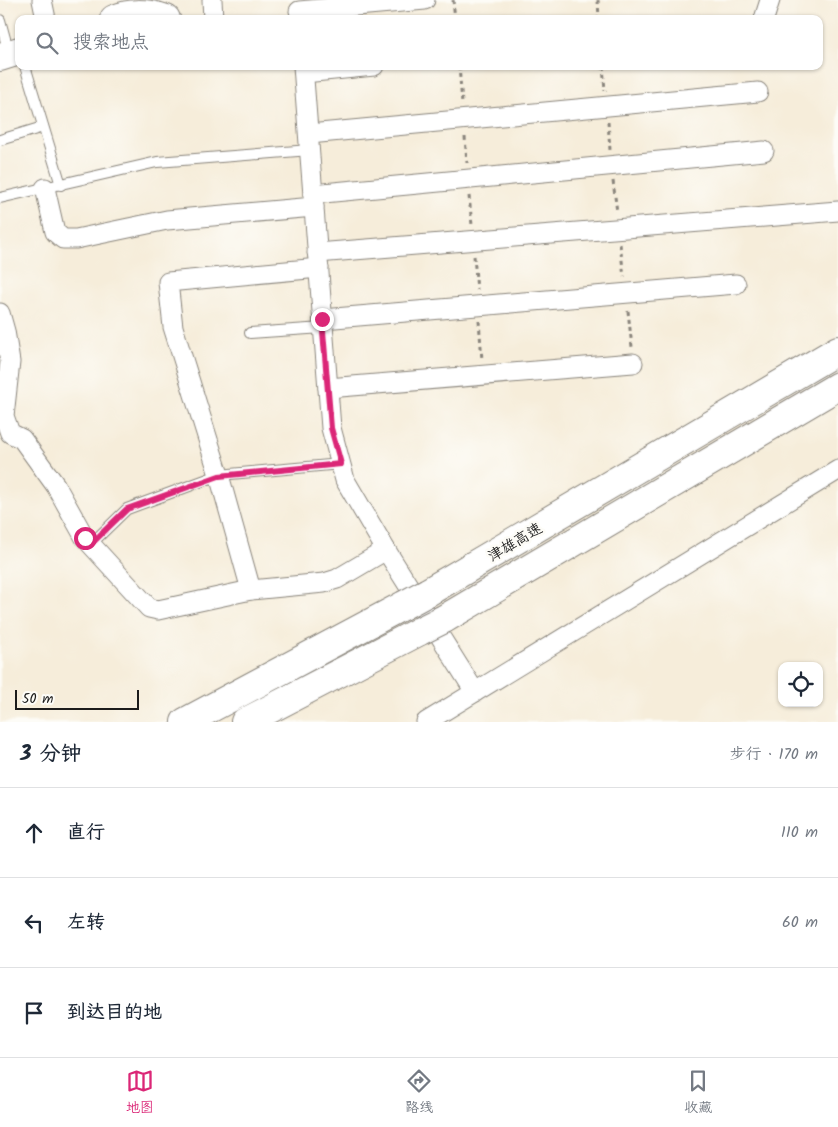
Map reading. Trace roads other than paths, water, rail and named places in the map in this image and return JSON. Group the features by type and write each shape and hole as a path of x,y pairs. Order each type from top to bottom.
{"main road":[{"path":"122,11 154,15"},
{"name":"津雄高速","path":"184,722 428,592 838,350"},
{"name":"津雄高速","path":"245,722 444,619 838,386"}],"street":[{"path":"42,0 45,15"},
{"path":"212,0 214,15"},
{"path":"299,10 424,0"},
{"path":"765,15 770,0"},
{"path":"304,70 331,428 345,480 386,550 476,692"},
{"path":"309,142 463,119 758,92"},
{"path":"53,186 55,232 63,239 76,239 167,220 468,179 764,151"},
{"path":"251,590 219,476 173,327 168,282 473,240 838,211"},
{"path":"323,323 478,306 736,284"},
{"path":"0,312 10,362 4,416 5,436 22,439 56,486 85,538 149,608 158,610 251,590 324,583 337,579 386,550"},
{"path":"328,388 633,363"},
{"path":"426,722 838,470"}],"lane":[{"path":"0,20 13,57"},
{"path":"19,70 43,127 53,186"},
{"path":"0,140 43,127"},
{"path":"0,198 157,162 309,142"},
{"path":"250,333 323,323"},
{"path":"91,544 127,509 219,476 341,464"}]}
